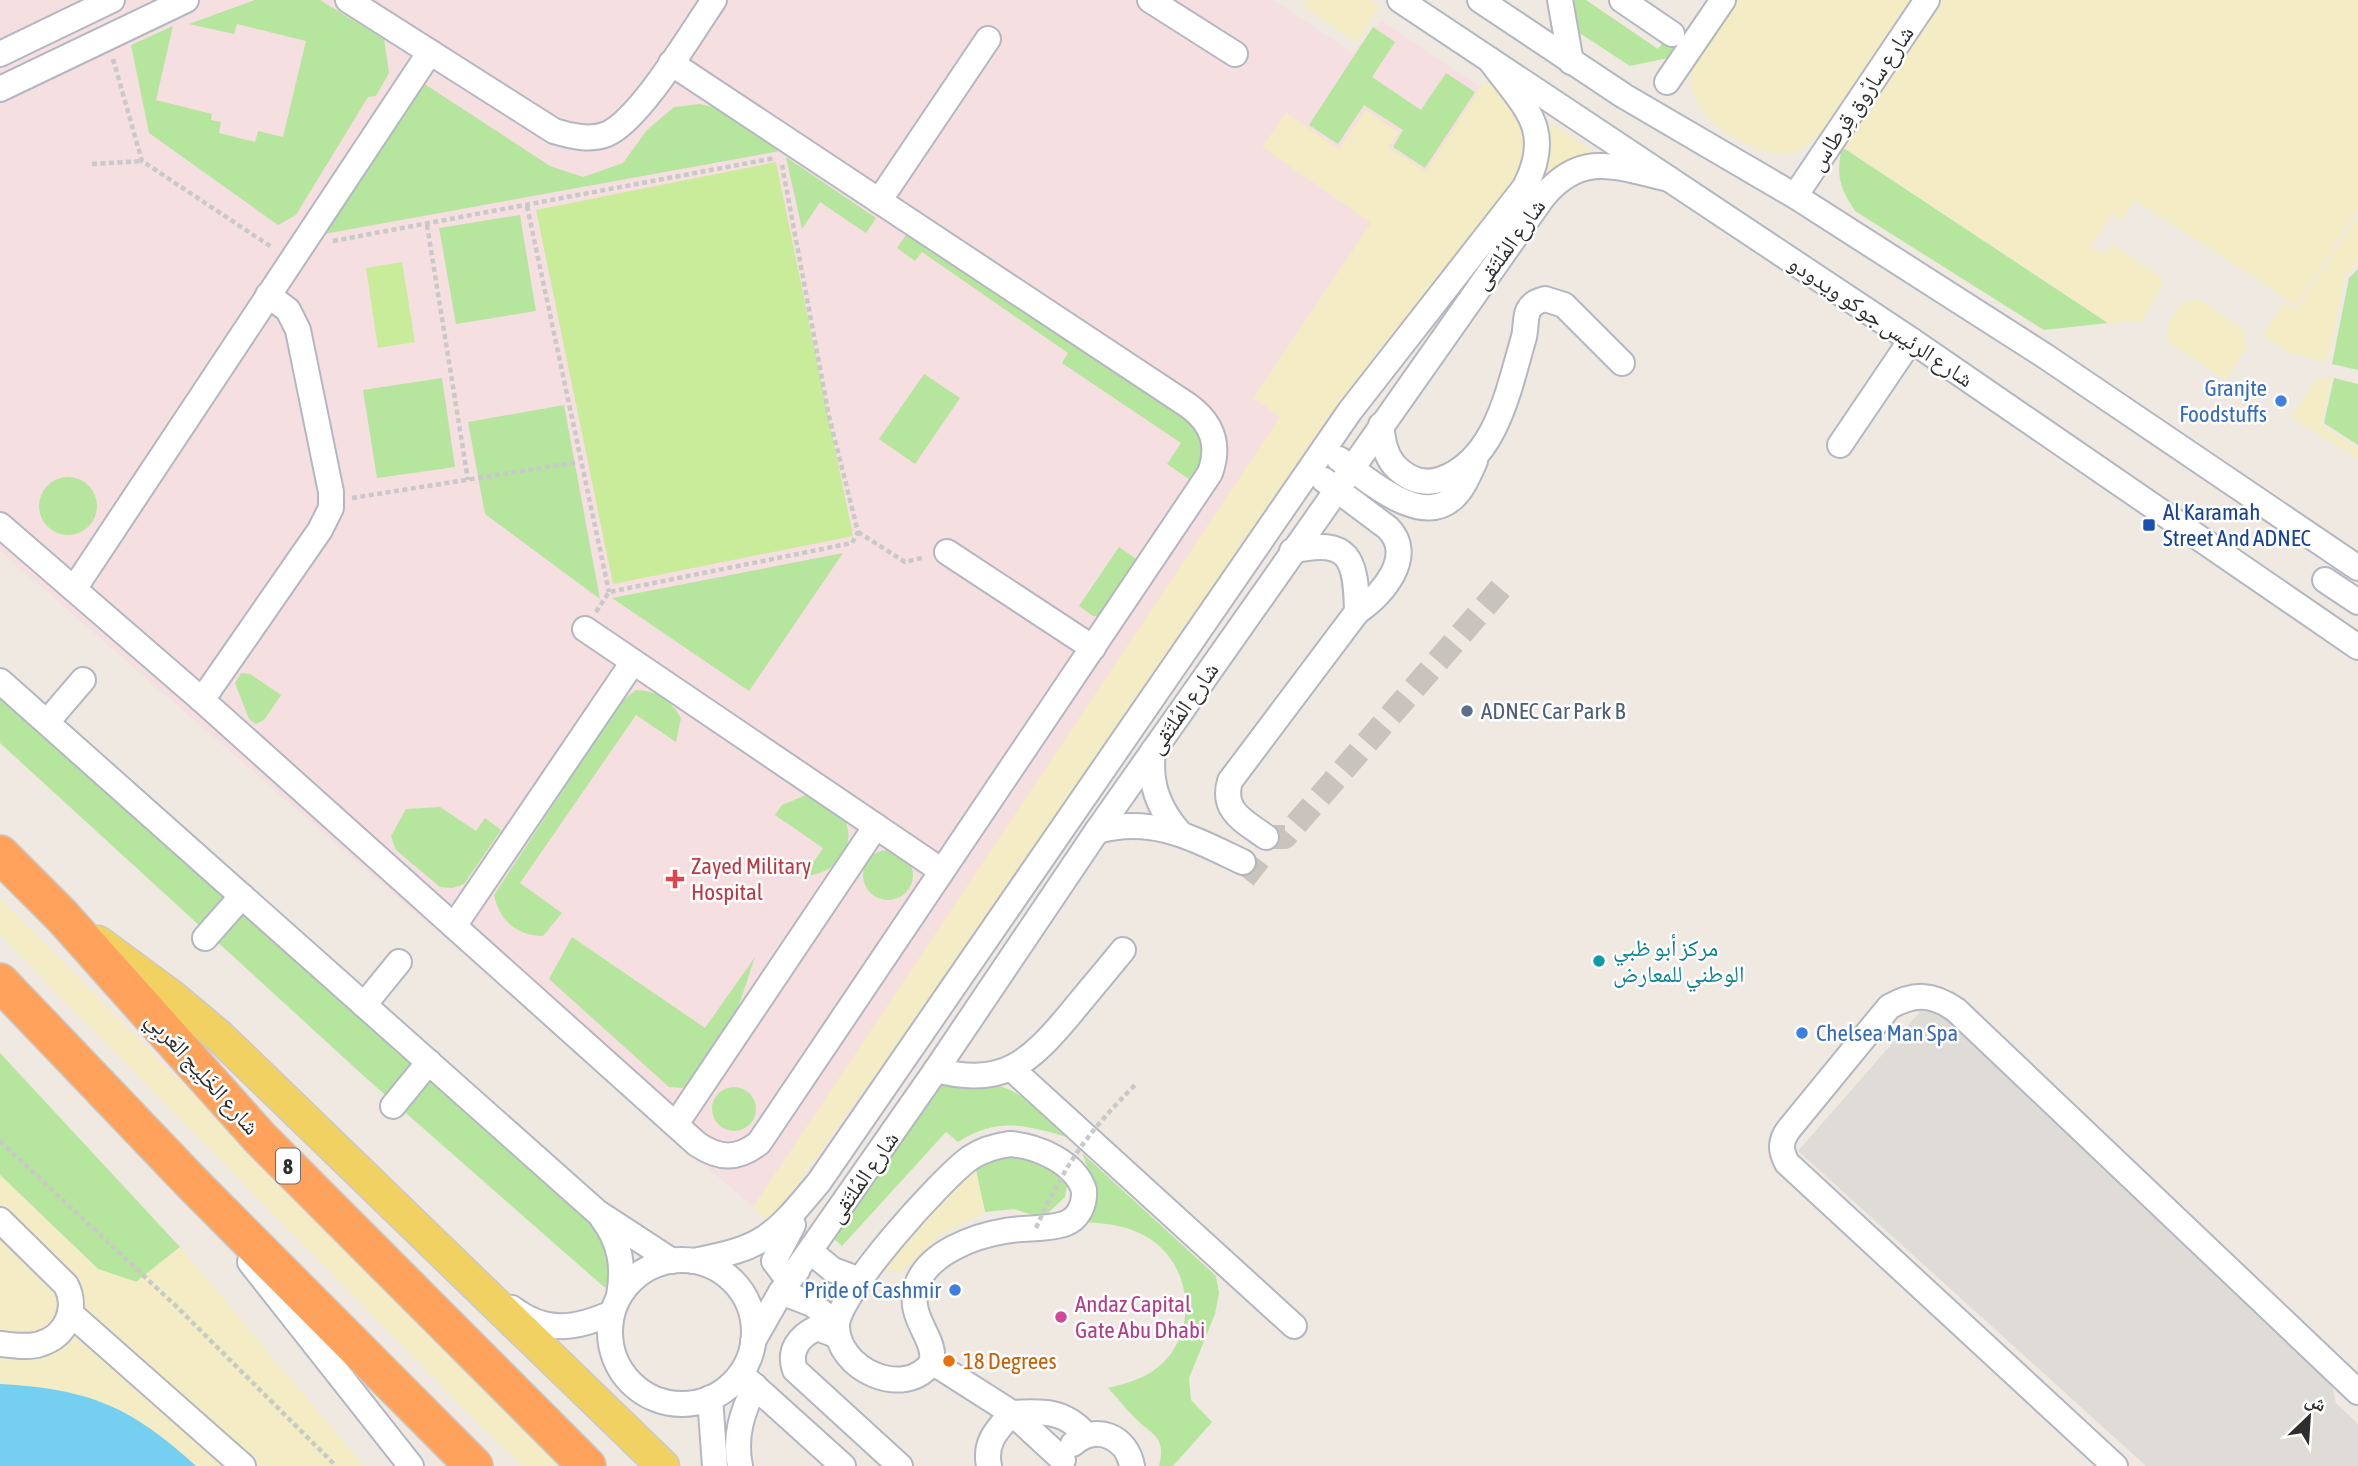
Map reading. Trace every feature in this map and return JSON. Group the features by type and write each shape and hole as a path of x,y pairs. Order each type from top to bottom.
{"highway":[{"name":"شارع الخَلِيج العَربِي","path":"0,855 62,916 260,1138 587,1466"},
{"path":"0,982 194,1185 474,1466"}],"main road":[{"path":"62,916 170,995 219,1036 447,1260 663,1466"}],"street":[{"path":"0,54 112,0"},
{"path":"0,89 186,0"},
{"path":"348,0 554,131 591,138 608,134 622,122 671,63 714,0"},
{"path":"1150,0 1234,54"},
{"name":"شارع الرئيس جوكو ويدودو","path":"1400,0 1910,340 2358,647"},
{"path":"1480,0 1684,133 1795,196 2045,356 2358,568"},
{"path":"1560,0 1572,62"},
{"path":"1622,0 1672,34"},
{"path":"1667,82 1723,0"},
{"name":"شارع سارُوق قِرطاس","path":"1795,196 1927,0"},
{"path":"879,201 988,39"},
{"path":"74,589 430,52"},
{"name":"شارع المُلتَقى","path":"682,1261 742,1250 776,1232 819,1182 1324,449 1511,206 1534,169 1539,139 1534,123 1490,60"},
{"path":"0,525 710,1152 737,1156 758,1143 1210,473 1215,458 1211,429 1201,415 1189,406 671,63"},
{"name":"شارع المُلتَقى","path":"753,1341 782,1292 1097,831 1351,467 1557,179 1576,169 1598,165 1669,179"},
{"path":"202,701 320,530 329,516 332,500 298,330 288,310 268,295"},
{"path":"1324,449 1403,500 1418,508 1432,509 1455,497 1497,421 1525,332 1534,321 1541,318 1555,320 1614,367"},
{"path":"1840,445 1910,340"},
{"path":"1381,425 1388,456 1405,474 1417,481 1444,478 1476,457"},
{"path":"1266,837 1234,814 1228,806 1226,794 1230,781 1357,612 1374,600 1400,556 1399,545 1388,527 1310,469"},
{"path":"1292,551 1317,545 1332,547 1347,555 1355,569 1357,612"},
{"path":"947,552 1093,648"},
{"path":"2325,580 2358,602"},
{"path":"585,629 942,871"},
{"path":"454,926 633,662"},
{"path":"47,722 83,680"},
{"path":"0,681 597,1212 611,1230 620,1251 623,1273 609,1336 614,1358 635,1386 665,1402 688,1404 710,1398 748,1380"},
{"path":"1153,751 1151,765 1155,795 1165,815 1179,832"},
{"path":"1097,831 1138,824 1179,832 1243,862"},
{"path":"676,1124 876,826"},
{"path":"205,938 242,896"},
{"path":"936,1070 979,1076 1012,1069 1048,1041 1123,950"},
{"path":"364,1005 399,962"},
{"path":"2115,1466 1787,1163 1782,1155 1781,1147 1789,1129 1889,1007 1906,998 1923,995 1942,1000 1956,1010 2358,1392"},
{"path":"393,1106 429,1062"},
{"path":"1012,1069 1294,1326"},
{"path":"782,1292 812,1304 838,1330 855,1363 874,1375 906,1378 932,1362 932,1351 914,1310 914,1298 921,1275 937,1259 981,1237 1005,1231 1057,1226 1072,1220 1084,1198 1082,1181 1049,1155 1024,1145 997,1146 983,1151 959,1167 877,1256 843,1304 838,1330"},
{"path":"819,1182 775,1256 776,1267 783,1273 804,1262 860,1280"},
{"path":"194,1185 321,1354 411,1466"},
{"path":"597,1212 682,1261 713,1267 730,1278 743,1294 751,1312 753,1341 738,1438 740,1466"},
{"path":"0,1220 66,1285 72,1296 70,1313 64,1327 50,1340 32,1346 0,1344"},
{"path":"447,1260 516,1312 544,1326 575,1327 615,1305 632,1279 650,1267 682,1261"},
{"path":"70,1313 243,1466"},
{"path":"838,1330 817,1328 803,1336 793,1351 795,1370 900,1466"},
{"path":"932,1362 1012,1413 1063,1463 1075,1441 1086,1435 1113,1437 1126,1449 1132,1466"},
{"path":"748,1380 843,1466"},
{"path":"710,1398 715,1466"},
{"path":"989,1466 986,1454 992,1436 1012,1413 1054,1412 1070,1420 1086,1435"}],"path":[{"path":"107,38 142,161"},
{"path":"92,164 142,161 296,253 427,225 780,157 829,416 858,532 852,543 609,592 579,462 527,206"},
{"path":"427,225 468,480"},
{"path":"332,500 579,462"},
{"path":"858,532 905,562 947,552"},
{"path":"1036,1228 1062,1172 1087,1136 1137,1083"},
{"path":"0,1141 178,1308 336,1466"}],"shaded area":[{"name":"Zayed Military Hospital","path":"0,0 1273,0 1353,53 1381,21 1499,99 753,1207 0,551"},
{"path":"1931,999 2329,1372 2336,1403 2358,1424 2358,1466 2146,1466 1798,1151"}],"green space":[{"path":"255,0 320,0 384,39 389,73 376,96 368,97 296,215 278,225 149,133 131,45 173,26 156,100 212,114 211,120 221,122 219,133 255,142 258,131 283,137 306,41 237,24 234,34 189,24"},
{"path":"1570,0 1586,0 1658,49 1669,35 1679,42 1668,58 1630,66 1578,32"},
{"path":"1373,27 1395,42 1372,77 1421,110 1446,73 1475,92 1425,168 1393,147 1403,130 1364,105 1338,144 1309,125"},
{"path":"423,83 550,166 583,177 623,163 647,130 674,107 700,104 729,111 780,151 324,234"},
{"path":"1842,147 2108,323 2044,330 1855,211 1840,180"},
{"path":"786,157 876,218 866,233 820,202 802,229"},
{"path":"776,162 853,536 613,584 536,210"},
{"path":"520,215 536,311 456,324 439,228"},
{"path":"910,229 1207,433 1199,486 1167,464 1181,443 1062,363 1068,353 922,252 915,261 897,248"},
{"path":"402,262 415,342 378,348 366,268"},
{"path":"2358,269 2358,370 2332,364 2349,278"},
{"path":"924,374 960,398 915,464 879,439"},
{"path":"442,378 455,467 377,478 363,390"},
{"path":"2334,378 2358,384 2358,445 2324,423"},
{"path":"564,405 600,599 485,514 468,422"},
{"path":"62,477 74,477 89,485 97,500 97,512 89,527 74,535 62,535 47,527 39,512 39,500 47,485"},
{"path":"1119,547 1143,564 1103,617 1093,616 1079,606"},
{"path":"843,553 749,691 612,598"},
{"path":"241,673 250,674 281,695 264,720 256,724 249,719 235,683"},
{"path":"0,689 603,1225 625,1263 609,1288 604,1287 366,1078 0,743"},
{"path":"636,690 662,697 677,711 681,718 676,742 636,715 520,883 562,913 543,936 525,933 505,919 494,895 621,702"},
{"path":"806,795 825,800 838,809 846,822 848,836 846,850 837,862 823,872 804,876 823,848 775,815 782,805"},
{"path":"440,807 476,831 485,818 501,830 464,884 453,888 440,887 396,850 391,836 406,809"},
{"path":"888,850 906,857 913,875 906,893 888,900 870,893 863,875 870,857"},
{"path":"572,937 705,1028 755,957 731,1029 692,1084 682,1088 669,1087 549,979"},
{"path":"0,1053 180,1247 136,1282 98,1269 0,1175"},
{"path":"981,1082 1008,1089 1029,1101 1067,1137 1037,1129 999,1126 972,1134 958,1142 946,1132 842,1246 834,1239 943,1084"},
{"path":"734,1087 743,1088 750,1093 755,1100 755,1118 750,1125 743,1130 734,1131 725,1130 718,1125 713,1118 712,1109 713,1100 718,1093 725,1088"},
{"path":"1000,1147 1069,1175 1065,1197 1048,1213 1036,1216 1014,1209 985,1212 975,1166"},
{"path":"1082,1153 1216,1276 1219,1293 1215,1314 1189,1378 1191,1400 1212,1422 1173,1466 1159,1466 1161,1448 1156,1437 1108,1388 1153,1371 1167,1359 1177,1344 1186,1310 1179,1274 1158,1245 1138,1232 1115,1225 1067,1222 1092,1179"}],"sand":[{"path":"1307,0 1371,0 1380,6 1356,43 1303,6"},
{"path":"1733,0 2358,0 2358,209 2296,305 2135,200 2122,220 2111,214 2091,246 2104,255 2112,244 2162,277 2161,289 2142,321 2108,323 1820,132 1799,151 1780,153 1744,143 1711,120 1699,106 1692,91 1691,75 1702,45"},
{"path":"1485,81 1526,108 1529,158 770,1222 753,1207 1280,417 1253,398 1371,223 1262,147 1286,113 1339,149 1366,110 1399,133 1388,147 1426,172"},
{"path":"1551,123 1592,151 1544,174"},
{"path":"2358,215 2358,262 2345,275 2327,363 2288,352 2263,336 2283,302 2296,309"},
{"path":"2199,300 2242,328 2246,349 2226,380 2168,342 2167,326 2182,303"},
{"path":"2331,378 2321,425 2358,449 2358,459 2291,417 2316,379"},
{"path":"0,898 562,1466 523,1466 480,1425 0,935"},
{"path":"975,1166 985,1212 937,1237 902,1272 869,1269"},
{"path":"0,1175 98,1269 136,1282 180,1247 364,1466 196,1466 150,1429 107,1404 59,1390 0,1384"}],"water":[{"path":"0,1384 59,1390 107,1404 150,1429 196,1466 0,1466"}],"tunnel":[{"path":"1266,837 1285,837 1508,580"},
{"path":"1243,862 1261,876"}],"place":[{"name":"Granjte Foodstuffs","path":"2281,401"},
{"name":"Al Karamah Street And ADNEC","path":"2149,525"},
{"name":"ADNEC Car Park B","path":"1467,711"},
{"name":"Zayed Military Hospital","path":"675,879"},
{"name":"مركز أبو ظبي الوطني للمعارض","path":"1599,961"},
{"name":"Chelsea Man Spa","path":"1802,1033"},
{"name":"Pride of Cashmir","path":"955,1290"},
{"name":"Andaz Capital Gate Abu Dhabi","path":"1061,1317"},
{"name":"18 Degrees","path":"949,1361"}]}
